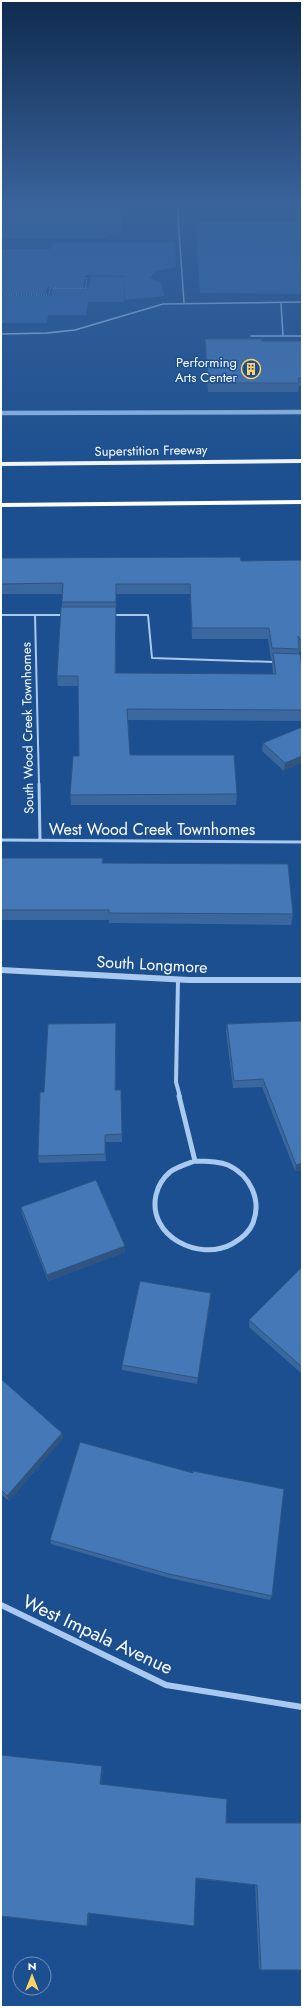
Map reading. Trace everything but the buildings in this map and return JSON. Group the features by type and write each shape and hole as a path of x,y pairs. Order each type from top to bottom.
{"highway":[{"name":"Superstition Freeway","path":"3,463 302,461"},
{"path":"3,505 302,502"}],"street":[{"name":"South Longmore","path":"1,970 178,980 272,982 302,980"},
{"path":"178,980 176,1082 195,1161"},
{"path":"195,1161 212,1161 229,1166 242,1174 251,1185 256,1199 257,1213 252,1226 243,1238 229,1246 214,1250 197,1250 182,1244 167,1234 158,1220 155,1205 157,1190 166,1176 179,1166 195,1161"},
{"name":"West Impala Avenue","path":"1,1605 166,1685 302,1707"}],"lane":[{"path":"184,297 184,303"},
{"path":"281,302 283,336"},
{"path":"1,334 55,333 75,330 146,307 184,303 302,302"},
{"path":"252,336 302,336"},
{"path":"1,615 65,615"},
{"name":"South Wood Creek Townhomes","path":"35,615 40,840"},
{"path":"110,615 148,615 152,658 282,662"},
{"name":"West Wood Creek Townhomes","path":"1,840 302,842"}],"shaded area":[{"path":"1,297 124,297 124,302 88,302 86,315 48,315 47,323 1,323"},
{"path":"125,297 157,297 125,300"}],"waterway":[{"path":"1,413 302,412"}],"place":[{"name":"Performing Arts Center","path":"251,369"}]}
